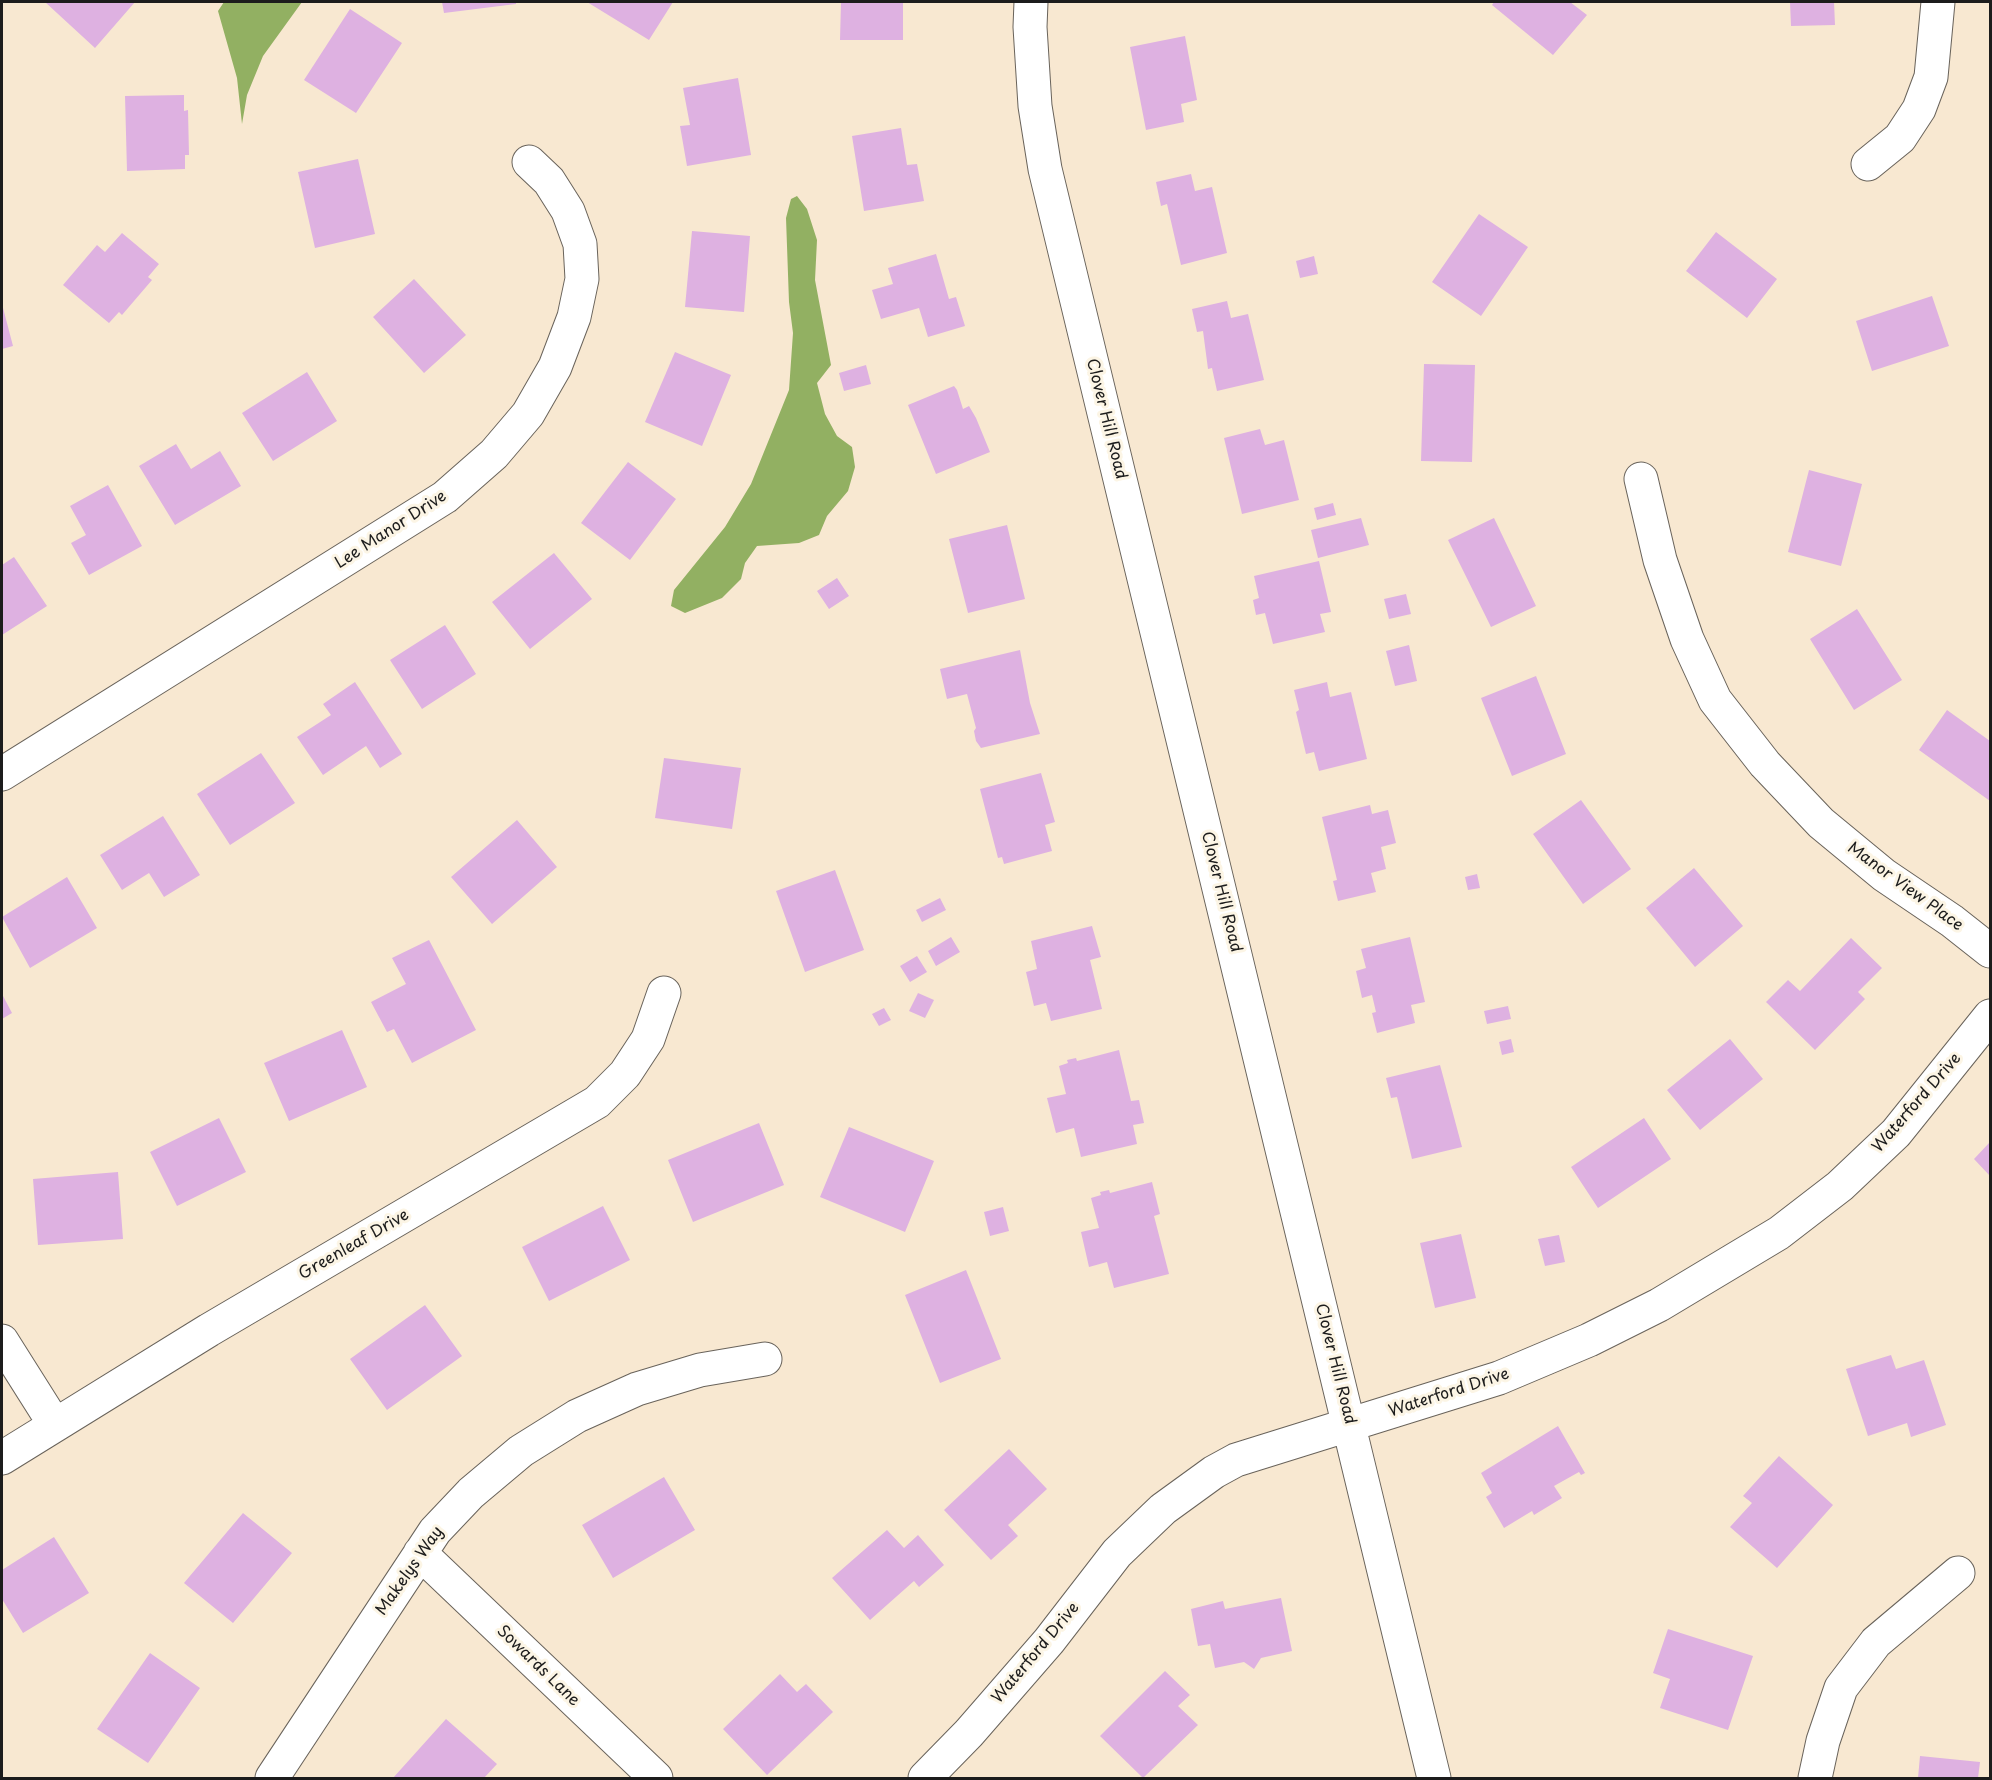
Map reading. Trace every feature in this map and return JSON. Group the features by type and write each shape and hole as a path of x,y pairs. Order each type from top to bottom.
{"street":[{"name":"Clover Hill Road","path":"1031,2 1030,27 1035,106 1045,169 1434,1779"},
{"path":"1868,164 1900,138 1919,109 1931,77 1938,2"},
{"name":"Lee Manor Drive","path":"2,774 445,497 494,454 528,414 555,367 574,317 582,279 579,244 568,211 549,181 529,162"},
{"name":"Manor View Place","path":"1641,478 1659,560 1687,639 1715,700 1765,764 1821,823 1884,875 1952,921 1990,951"},
{"name":"Greenleaf Drive","path":"2,1458 209,1330 597,1102 625,1074 648,1039 664,993"},
{"name":"Waterford Drive","path":"925,1779 969,1733 1049,1641 1117,1553 1163,1509 1236,1460 1499,1378 1589,1340 1659,1305 1779,1233 1840,1186 1896,1132 1990,1016"},
{"path":"2,1341 55,1425"},
{"name":"Makelys Way","path":"272,1779 435,1531 471,1493 521,1451 577,1416 637,1389 700,1370 765,1359"},
{"name":"Sowards Lane","path":"420,1553 656,1779"},
{"path":"1815,1779 1823,1742 1841,1688 1876,1641 1958,1573"}],"green space":[{"path":"224,2 302,2 263,56 247,95 242,124 237,78 218,11"},
{"path":"797,196 807,209 817,240 815,280 831,365 817,383 825,414 837,436 852,447 855,467 848,491 827,516 819,535 799,543 757,546 745,563 741,579 722,598 685,613 671,606 674,590 725,527 751,484 789,390 793,333 789,302 786,218 791,199"}],"building":[{"path":"45,2 135,2 95,48"},
{"path":"442,2 516,2 516,4 444,13"},
{"path":"587,2 673,2 649,40"},
{"path":"841,2 903,2 903,40 840,40"},
{"path":"1494,2 1570,2 1587,15 1553,55 1492,5"},
{"path":"1790,2 1834,2 1835,25 1791,26"},
{"path":"350,9 402,43 356,113 304,80"},
{"path":"1185,36 1197,100 1181,104 1184,122 1146,130 1130,47"},
{"path":"738,78 751,155 687,166 680,126 690,125 683,88"},
{"path":"184,95 184,111 188,110 189,155 185,155 185,169 127,171 125,96"},
{"path":"901,128 907,165 917,164 924,201 864,211 852,136"},
{"path":"358,159 375,234 315,248 298,172"},
{"path":"1191,174 1195,191 1212,187 1227,253 1181,265 1167,204 1161,206 1156,182"},
{"path":"1479,214 1528,247 1481,316 1432,282"},
{"path":"692,231 750,236 744,312 685,307"},
{"path":"1716,232 1777,279 1747,318 1686,271"},
{"path":"122,233 159,264 148,277 152,280 122,315 119,312 109,323 63,285 97,245 105,252"},
{"path":"936,254 949,299 956,297 965,326 928,337 919,308 881,319 872,290 893,284 888,268"},
{"path":"1314,256 1318,274 1300,278 1296,261"},
{"path":"414,279 466,335 424,373 373,317"},
{"path":"1932,296 1949,346 1872,371 1856,321"},
{"path":"1227,301 1231,318 1248,314 1264,380 1217,391 1212,368 1208,369 1203,331 1197,332 1192,309"},
{"path":"2,304 13,346 2,349"},
{"path":"675,352 731,375 702,446 645,422"},
{"path":"1424,364 1475,365 1472,462 1421,461"},
{"path":"866,365 871,384 844,391 839,373"},
{"path":"307,372 337,421 273,461 242,413"},
{"path":"954,386 963,409 969,406 976,418 990,452 936,474 908,405"},
{"path":"1260,429 1265,445 1284,440 1299,500 1242,514 1224,438"},
{"path":"176,444 191,469 220,451 241,486 175,525 139,466"},
{"path":"628,462 676,499 630,560 581,523"},
{"path":"1809,470 1862,484 1841,566 1788,552"},
{"path":"108,485 142,546 89,575 71,543 86,535 70,506"},
{"path":"1333,503 1336,515 1317,520 1314,508"},
{"path":"1361,518 1369,545 1318,558 1311,530"},
{"path":"1494,518 1536,606 1491,627 1448,540"},
{"path":"1007,525 1025,599 968,613 949,539"},
{"path":"554,553 592,599 530,649 492,602"},
{"path":"14,557 47,606 2,635 2,565"},
{"path":"1319,561 1331,612 1320,614 1325,632 1273,644 1265,613 1256,615 1253,600 1259,598 1254,576"},
{"path":"837,578 849,596 829,609 817,591"},
{"path":"1406,594 1411,614 1389,619 1384,599"},
{"path":"1857,609 1902,680 1854,710 1810,639"},
{"path":"445,625 476,674 422,709 390,660"},
{"path":"1409,645 1417,681 1395,686 1386,651"},
{"path":"1020,650 1030,703 1040,734 981,748 976,741 974,731 976,728 967,694 947,699 940,669"},
{"path":"1536,676 1566,754 1512,776 1481,698"},
{"path":"355,682 402,754 380,768 366,746 323,775 297,737 331,715 323,704"},
{"path":"1327,682 1330,697 1351,692 1367,759 1319,771 1314,752 1306,754 1296,712 1299,710 1294,690"},
{"path":"1947,710 1990,741 1990,801 1919,750"},
{"path":"261,753 295,803 230,845 197,794"},
{"path":"664,758 741,768 732,829 655,818"},
{"path":"1041,773 1055,822 1045,825 1052,851 1004,864 1002,857 998,858 980,789"},
{"path":"1581,800 1631,869 1583,904 1533,834"},
{"path":"1370,805 1372,814 1388,810 1396,843 1381,847 1386,869 1371,873 1376,892 1338,901 1333,881 1337,880 1322,817"},
{"path":"163,816 200,875 164,897 149,873 122,890 100,855"},
{"path":"517,820 557,867 492,924 451,877"},
{"path":"1694,868 1743,926 1695,967 1646,908"},
{"path":"835,870 864,950 805,972 776,891"},
{"path":"1477,874 1480,888 1468,890 1465,877"},
{"path":"67,877 97,928 30,968 2,917"},
{"path":"940,898 946,910 922,922 916,910"},
{"path":"1092,926 1101,957 1090,960 1102,1009 1051,1021 1046,1003 1034,1006 1026,972 1037,969 1031,941"},
{"path":"951,937 960,952 936,966 928,951"},
{"path":"1410,937 1425,1002 1411,1005 1415,1023 1377,1033 1372,1013 1376,1012 1372,995 1362,998 1356,971 1366,968 1361,949"},
{"path":"1851,938 1882,968 1858,992 1865,999 1815,1050 1766,1002 1788,980 1800,991"},
{"path":"429,940 476,1030 412,1063 394,1029 387,1032 371,1002 406,984 392,958"},
{"path":"917,956 927,972 910,982 900,966"},
{"path":"918,993 934,1000 925,1018 909,1011"},
{"path":"2,994 12,1013 2,1019"},
{"path":"1508,1006 1511,1019 1487,1024 1484,1011"},
{"path":"884,1008 891,1020 879,1026 872,1014"},
{"path":"342,1030 367,1087 289,1121 264,1063"},
{"path":"1511,1039 1514,1052 1502,1055 1499,1042"},
{"path":"1730,1039 1763,1079 1700,1130 1667,1090"},
{"path":"1119,1050 1131,1101 1139,1100 1144,1123 1133,1125 1137,1144 1081,1157 1074,1128 1056,1133 1047,1098 1066,1094 1059,1066 1068,1063 1067,1060 1076,1058 1077,1061"},
{"path":"1440,1065 1462,1147 1412,1159 1397,1097 1391,1098 1386,1078"},
{"path":"219,1118 246,1172 177,1206 150,1152"},
{"path":"1644,1118 1671,1159 1598,1208 1571,1167"},
{"path":"759,1123 784,1185 693,1222 668,1160"},
{"path":"849,1127 934,1161 905,1232 820,1197"},
{"path":"1990,1142 1990,1176 1974,1159"},
{"path":"118,1172 123,1239 38,1245 33,1179"},
{"path":"1152,1182 1160,1214 1154,1216 1169,1274 1114,1288 1107,1262 1089,1267 1081,1232 1099,1228 1091,1198 1101,1195 1100,1192 1109,1190 1110,1193"},
{"path":"603,1206 630,1260 549,1301 522,1247"},
{"path":"1003,1207 1009,1231 990,1236 984,1212"},
{"path":"1461,1234 1476,1298 1435,1308 1420,1243"},
{"path":"1559,1235 1565,1262 1545,1266 1538,1239"},
{"path":"966,1270 1001,1359 940,1383 905,1295"},
{"path":"425,1305 462,1356 387,1410 350,1359"},
{"path":"1891,1355 1896,1369 1924,1360 1946,1425 1911,1437 1907,1423 1868,1436 1846,1369"},
{"path":"1558,1426 1585,1473 1581,1475 1579,1472 1554,1486 1562,1498 1534,1515 1532,1511 1504,1528 1486,1497 1492,1493 1481,1473"},
{"path":"1009,1449 1047,1489 1008,1525 1018,1536 991,1560 944,1510"},
{"path":"1779,1456 1833,1505 1777,1568 1730,1527 1752,1503 1743,1496"},
{"path":"664,1477 695,1530 613,1578 582,1525"},
{"path":"243,1513 292,1553 233,1623 184,1583"},
{"path":"887,1530 904,1548 918,1535 944,1565 919,1587 914,1581 870,1620 832,1578"},
{"path":"54,1537 89,1593 23,1633 2,1599 2,1570"},
{"path":"1281,1598 1292,1651 1261,1658 1254,1669 1244,1662 1215,1668 1210,1644 1198,1646 1191,1609 1223,1601 1225,1609"},
{"path":"1668,1629 1753,1656 1728,1730 1660,1708 1670,1679 1653,1673"},
{"path":"150,1653 200,1688 148,1763 97,1729"},
{"path":"1165,1671 1190,1695 1178,1706 1198,1725 1143,1778 1100,1736"},
{"path":"780,1674 797,1692 806,1684 833,1712 767,1775 723,1729"},
{"path":"446,1719 497,1764 484,1778 393,1778"},
{"path":"1920,1756 1980,1762 1978,1778 1918,1778"}]}
